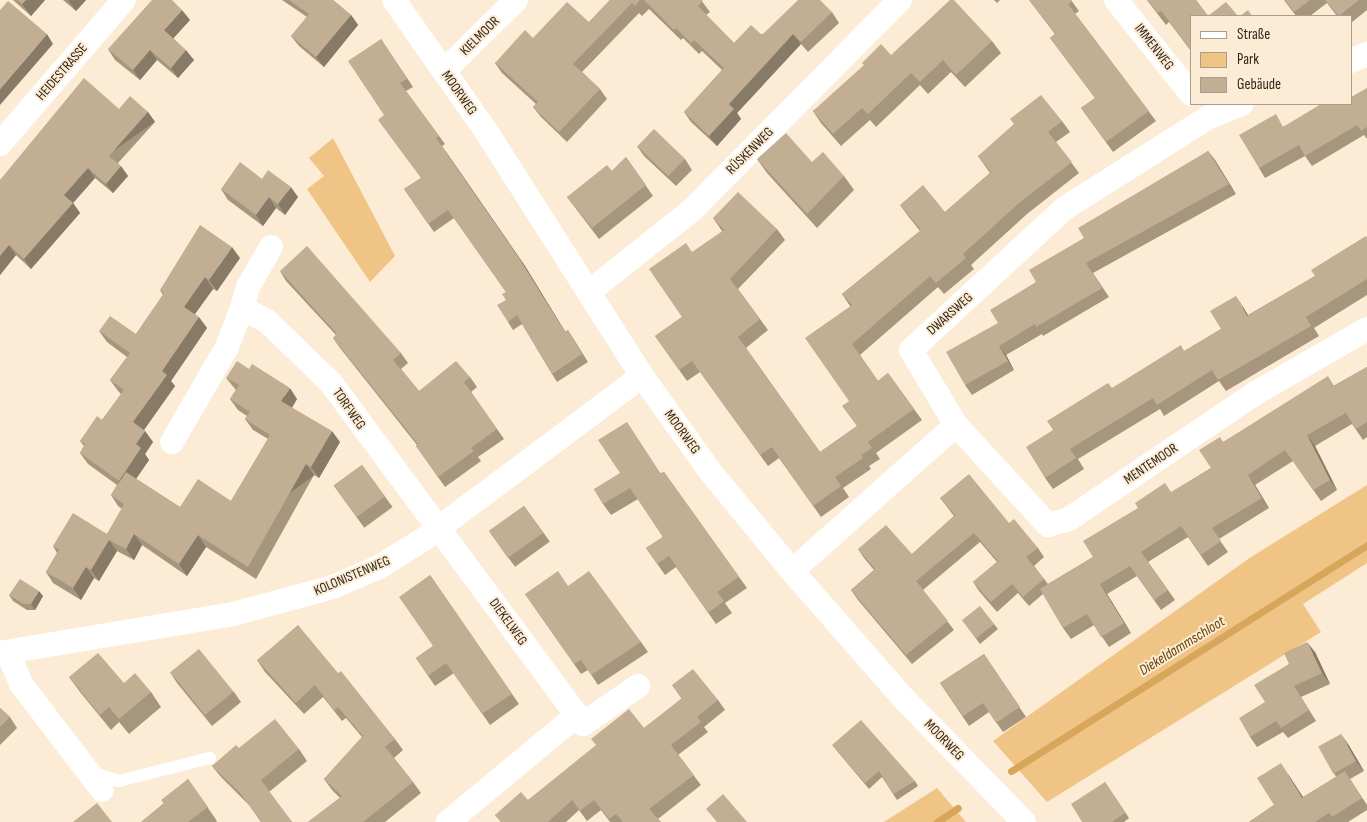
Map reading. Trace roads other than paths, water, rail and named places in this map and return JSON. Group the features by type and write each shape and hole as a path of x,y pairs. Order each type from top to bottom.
{"street":[{"name":"HEIDESTRASSE","path":"0,144 124,0"},
{"name":"MOORWEG","path":"394,0 444,71 590,291 642,376 709,470 792,571 903,698 1024,822"},
{"name":"KIELMOOR","path":"444,71 516,0"},
{"name":"RÜSKENWEG","path":"590,291 691,211 900,0"},
{"name":"IMMENWEG","path":"1116,0 1190,93"},
{"path":"1352,61 1367,54"},
{"name":"DWARSWEG","path":"956,425 910,350 1065,208 1203,110 1235,105"},
{"path":"172,442 226,349 248,287 271,247"},
{"name":"TORFWEG","path":"242,308 268,322 331,383 439,528"},
{"name":"MENTEMOOR","path":"956,425 1048,525 1069,519 1254,394 1367,328"},
{"name":"KOLONISTENWEG","path":"96,780 21,684 4,653 233,614 291,600 333,586 379,567 439,528 642,376"},
{"path":"792,571 956,425"},
{"name":"DIEKELWEG","path":"439,528 577,716"},
{"path":"448,822 577,716 583,724 638,686"}],"lane":[{"path":"96,780 119,781 210,758"}],"waterway":[{"name":"Diekeldammschloot","path":"1011,771 1367,545"},
{"name":"Diekeldammschloot","path":"937,822 958,808"}]}
